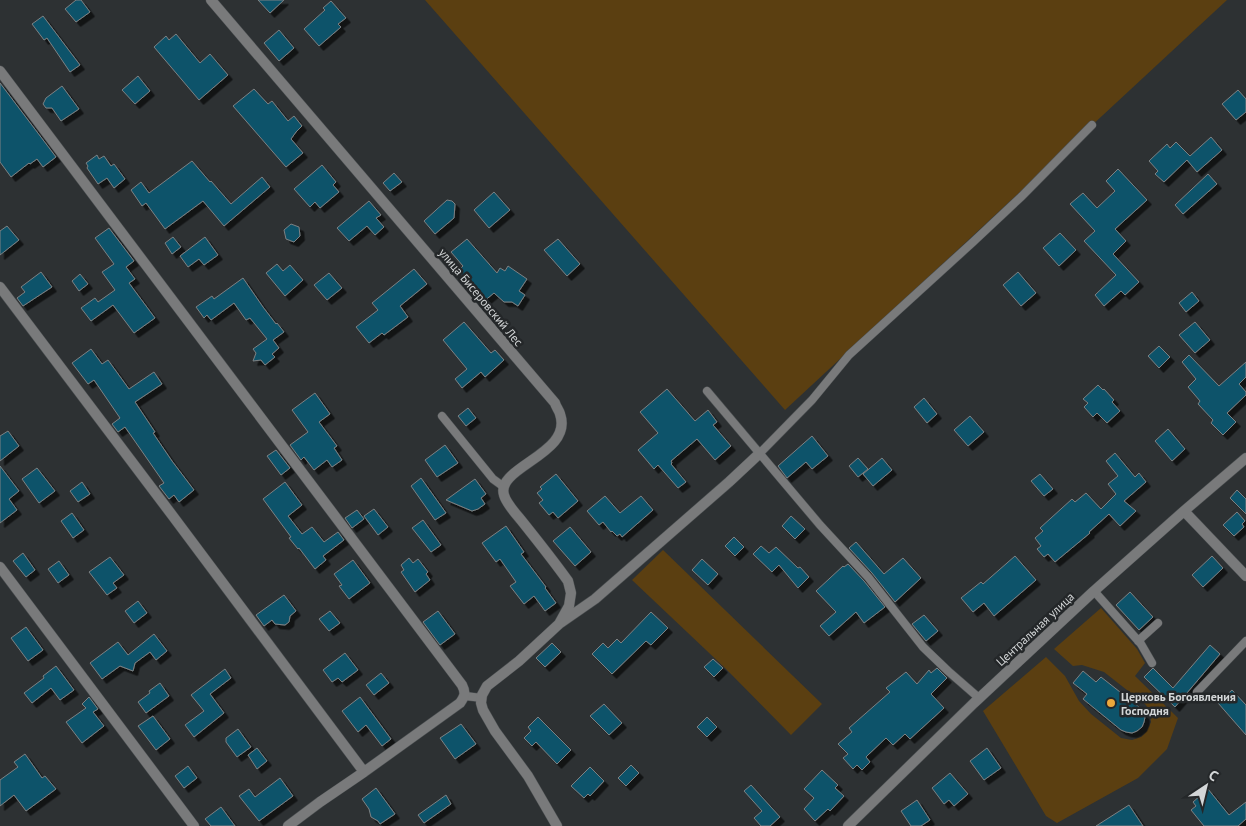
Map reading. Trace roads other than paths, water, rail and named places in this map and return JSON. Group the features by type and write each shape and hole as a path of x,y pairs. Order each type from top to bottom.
{"street":[{"name":"улица Бисеровский Лес","path":"211,0 555,404 560,413 561,432 554,443 514,473 507,480 504,487"},
{"path":"0,71 465,691 465,696 460,703 288,826"},
{"path":"0,287 364,772"},
{"path":"556,826 528,776 483,710 482,695 487,686 518,661 558,624 595,599 760,453"},
{"name":"Центральная улица","path":"848,826 979,698 1094,591 1184,510 1246,458"},
{"path":"504,487 504,495 513,509 568,581 571,593 569,606 558,624"},
{"path":"1184,510 1246,576"},
{"path":"0,567 194,826"}],"lane":[{"path":"760,453 812,400 849,355 1022,196 1092,125"},
{"path":"707,391 820,525 868,577 923,647 979,698"},
{"path":"442,416 493,478 504,487"},
{"path":"1094,591 1138,641 1152,663"},
{"path":"1138,641 1158,623"},
{"path":"1197,692 1246,641"},
{"path":"465,696 482,698"}],"place":[{"name":"Церковь Богоявления Господня","path":"1111,703"}]}
